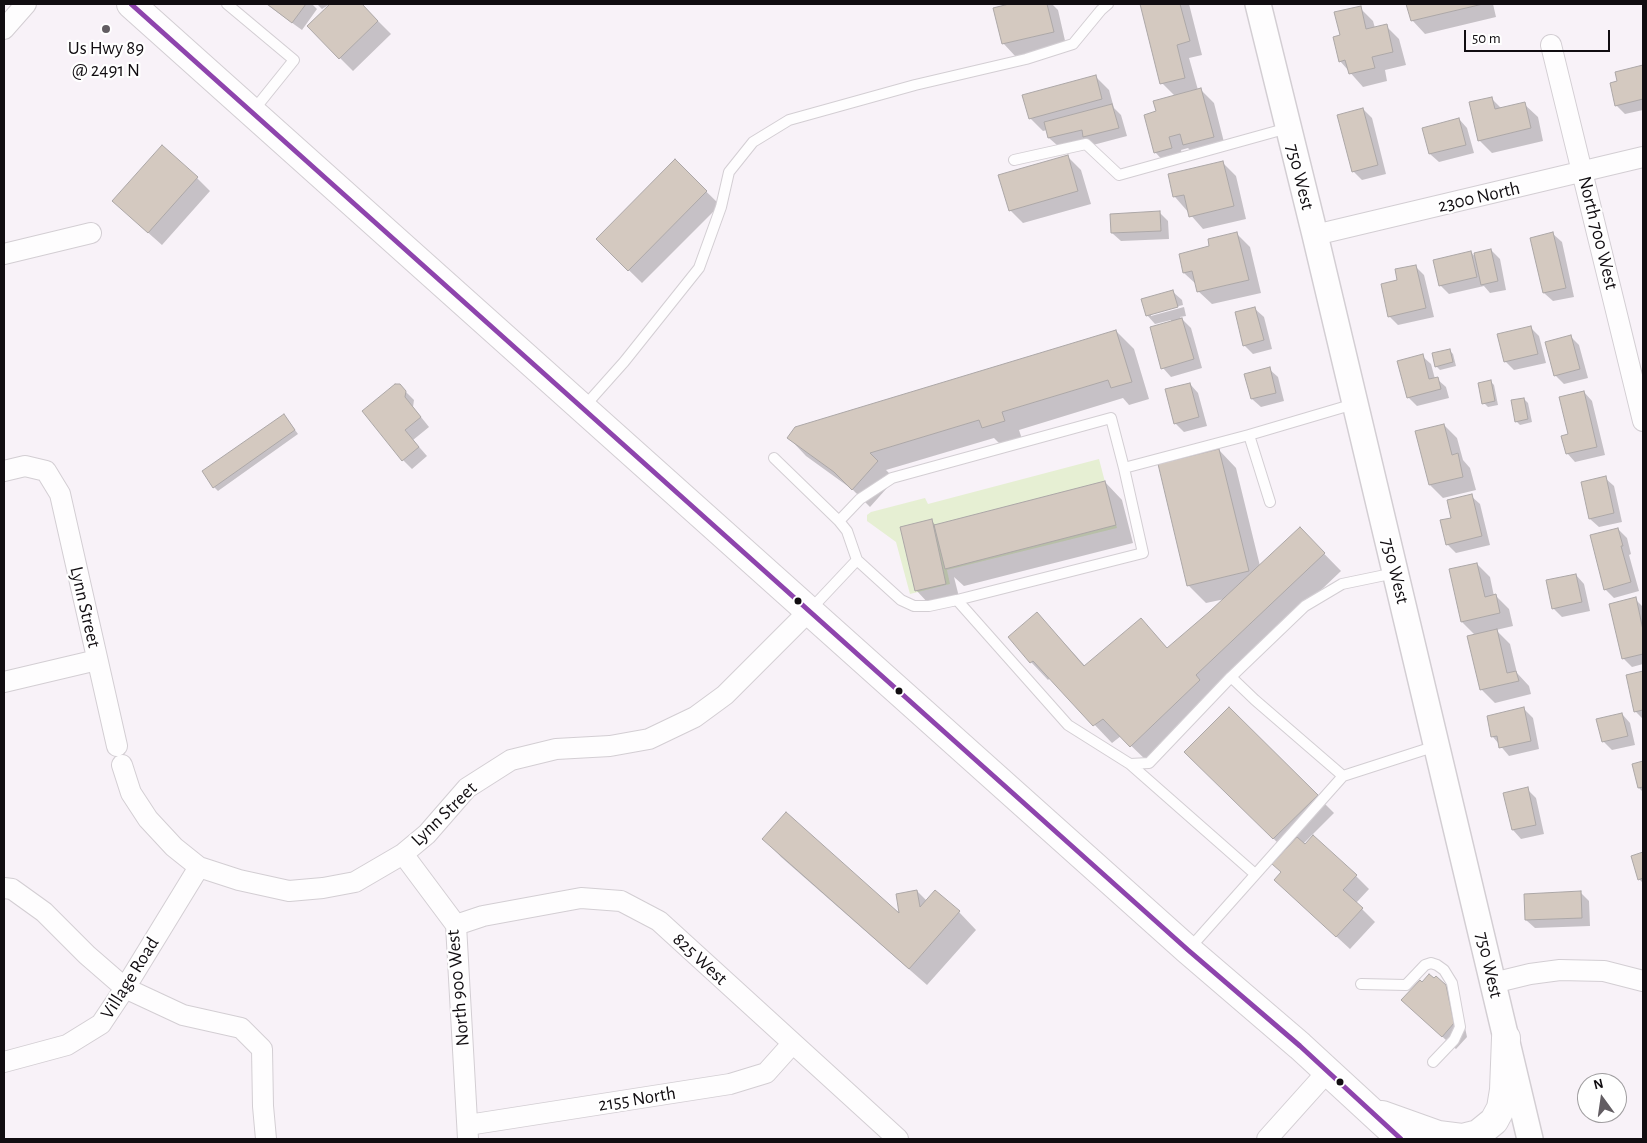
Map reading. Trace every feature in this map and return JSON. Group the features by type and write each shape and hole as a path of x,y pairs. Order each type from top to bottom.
{"main road":[{"path":"138,6 583,409 1188,950 1328,1071 1401,1139"},
{"path":"1369,1110 1438,1135 1462,1138 1478,1134 1494,1121 1500,1108 1504,1090 1506,1038"}],"street":[{"path":"4,29 26,4"},
{"name":"750 West","path":"1258,4 1315,235 1530,1139"},
{"name":"North 700 West","path":"1551,45 1643,421"},
{"name":"2300 North","path":"1315,235 1643,157"},
{"path":"4,254 91,233"},
{"name":"Lynn Street","path":"4,471 25,466 46,471 60,494 117,746"},
{"name":"Lynn Street","path":"122,765 131,793 148,819 174,847 199,867 239,880 289,891 323,888 355,882 403,854 427,834 467,788 511,760 556,749 610,746 649,739 695,717 725,695 810,611"},
{"path":"4,682 97,660"},
{"name":"North 900 West","path":"403,854 456,924 468,1132"},
{"name":"Village Road","path":"4,1062 67,1045 101,1024 199,867"},
{"path":"4,888 12,888 44,912 87,955 125,988 183,1015 241,1028 262,1049 263,1106 266,1139"},
{"name":"825 West","path":"456,924 483,916 581,898 621,901 659,921 898,1139"},
{"path":"1493,983 1530,974 1560,970 1604,971 1643,981"},
{"name":"2155 North","path":"468,1132 730,1084 766,1073 792,1044"},
{"path":"1267,1139 1328,1071"}],"lane":[{"path":"227,4 294,60 253,112"},
{"path":"583,409 624,362 699,268 721,207 729,172 753,142 788,120 914,85 1026,59 1073,44 1108,4"},
{"path":"1014,160 1086,144 1119,175 1288,128"},
{"path":"1124,468 1249,435 1354,404"},
{"path":"774,458 839,521 847,531 857,560 901,600 914,606 928,606 958,600 1143,553 1111,418 892,478 860,499 839,521"},
{"path":"1249,435 1270,502"},
{"path":"810,611 857,560"},
{"path":"1130,764 1149,763 1231,677 1306,606 1342,584 1395,573"},
{"path":"958,600 1068,725 1130,764 1255,874"},
{"path":"1231,677 1254,700 1343,776"},
{"path":"1188,950 1343,776 1437,746"},
{"path":"1361,984 1406,985 1425,965 1431,963 1444,970 1452,983 1460,1027 1454,1040 1433,1062"}],"green space":[{"path":"1099,459 1117,528 947,570 950,584 910,594 896,542 867,521 867,515 871,512 925,498 928,504"}],"building":[{"path":"267,4 306,4 292,23"},
{"path":"330,4 362,4 378,21 339,59 307,26"},
{"path":"1009,4 1047,4 1054,32 1002,44 993,8"},
{"path":"1140,4 1180,4 1190,41 1177,45 1185,78 1160,84"},
{"path":"1406,4 1483,4 1411,21"},
{"path":"1361,6 1366,29 1387,24 1393,52 1372,57 1375,68 1349,74 1345,60 1339,62 1333,37 1340,35 1334,12"},
{"path":"1643,65 1643,99 1615,106 1610,83 1617,81 1615,72"},
{"path":"1096,75 1102,99 1029,119 1022,95"},
{"path":"1201,88 1214,137 1183,145 1180,134 1169,137 1172,148 1154,153 1144,115 1156,111 1153,101"},
{"path":"1492,97 1495,109 1525,102 1531,128 1478,141 1469,102"},
{"path":"1112,104 1119,128 1083,137 1082,130 1048,138 1044,122"},
{"path":"1363,108 1378,165 1352,172 1337,115"},
{"path":"1459,118 1466,145 1429,154 1422,128"},
{"path":"162,145 198,177 148,233 112,201"},
{"path":"1068,155 1078,191 1009,211 998,175"},
{"path":"675,159 707,191 628,271 596,239"},
{"path":"1223,161 1234,206 1189,217 1184,195 1173,197 1168,174"},
{"path":"1160,211 1161,231 1111,233 1110,214"},
{"path":"1237,232 1249,280 1197,292 1192,271 1183,273 1179,254 1209,246 1208,239"},
{"path":"1553,232 1566,288 1543,293 1530,238"},
{"path":"1491,249 1498,281 1481,285 1474,253"},
{"path":"1471,251 1477,277 1439,286 1433,260"},
{"path":"1416,265 1426,308 1388,317 1381,284 1397,280 1395,269"},
{"path":"1173,290 1178,307 1146,316 1141,299"},
{"path":"1255,307 1264,340 1243,346 1235,312"},
{"path":"1182,318 1194,359 1161,369 1150,327"},
{"path":"1531,326 1538,354 1504,362 1497,334"},
{"path":"1116,330 1132,382 1111,388 1108,380 1002,412 1005,421 982,428 979,420 870,453 878,461 852,490 834,472 787,438 795,427"},
{"path":"1571,335 1580,369 1554,376 1545,342"},
{"path":"1450,349 1453,362 1435,367 1432,353"},
{"path":"1423,354 1429,379 1438,377 1441,389 1407,398 1397,361"},
{"path":"1270,367 1276,393 1251,399 1244,374"},
{"path":"1491,380 1495,401 1482,404 1478,383"},
{"path":"1190,383 1199,417 1174,424 1165,389"},
{"path":"395,384 400,384 406,391 405,397 421,417 405,430 419,447 402,461 362,411"},
{"path":"1584,391 1597,447 1566,454 1561,436 1568,434 1559,397"},
{"path":"1524,398 1528,419 1515,422 1511,400"},
{"path":"284,414 295,430 213,488 202,471"},
{"path":"1444,424 1452,455 1458,453 1463,477 1429,485 1415,431"},
{"path":"1219,449 1249,571 1187,586 1158,464"},
{"path":"1606,476 1614,513 1589,519 1581,482"},
{"path":"1105,481 1116,525 945,569 934,525"},
{"path":"1472,494 1482,536 1446,545 1440,520 1451,518 1447,500"},
{"path":"932,519 946,584 915,591 900,527"},
{"path":"1300,527 1325,553 1196,675 1200,680 1130,747 1103,719 1093,726 1033,661 1030,663 1008,637 1037,612 1084,666 1141,618 1167,648 1209,612"},
{"path":"1618,528 1631,582 1604,590 1590,535"},
{"path":"1477,563 1485,597 1496,594 1500,613 1461,622 1449,569"},
{"path":"1576,574 1582,602 1552,609 1546,580"},
{"path":"1636,597 1643,630 1643,654 1622,659 1609,604"},
{"path":"1497,629 1507,673 1516,671 1519,681 1480,690 1467,636"},
{"path":"1643,671 1643,710 1634,712 1626,675"},
{"path":"1229,707 1318,795 1273,839 1184,752"},
{"path":"1524,707 1531,741 1499,748 1497,736 1491,737 1487,716"},
{"path":"1622,713 1628,736 1602,742 1596,719"},
{"path":"1643,761 1643,787 1638,788 1632,764"},
{"path":"1528,787 1536,825 1512,830 1503,793"},
{"path":"786,812 899,913 896,894 917,890 920,907 935,890 960,911 909,969 762,839"},
{"path":"1313,835 1357,875 1343,890 1363,908 1336,937 1274,880 1281,872 1272,864 1297,837 1305,844"},
{"path":"1643,852 1643,878 1638,880 1631,856"},
{"path":"1581,891 1582,918 1525,920 1524,894"},
{"path":"1429,974 1434,978 1436,976 1446,985 1454,1023 1442,1037 1401,1000 1420,980 1422,982"}],"transit line":[{"path":"131,4 1188,950 1300,1046 1401,1139"}],"place":[{"name":"Us Hwy 89 @ 2491 N","path":"106,29"}]}
